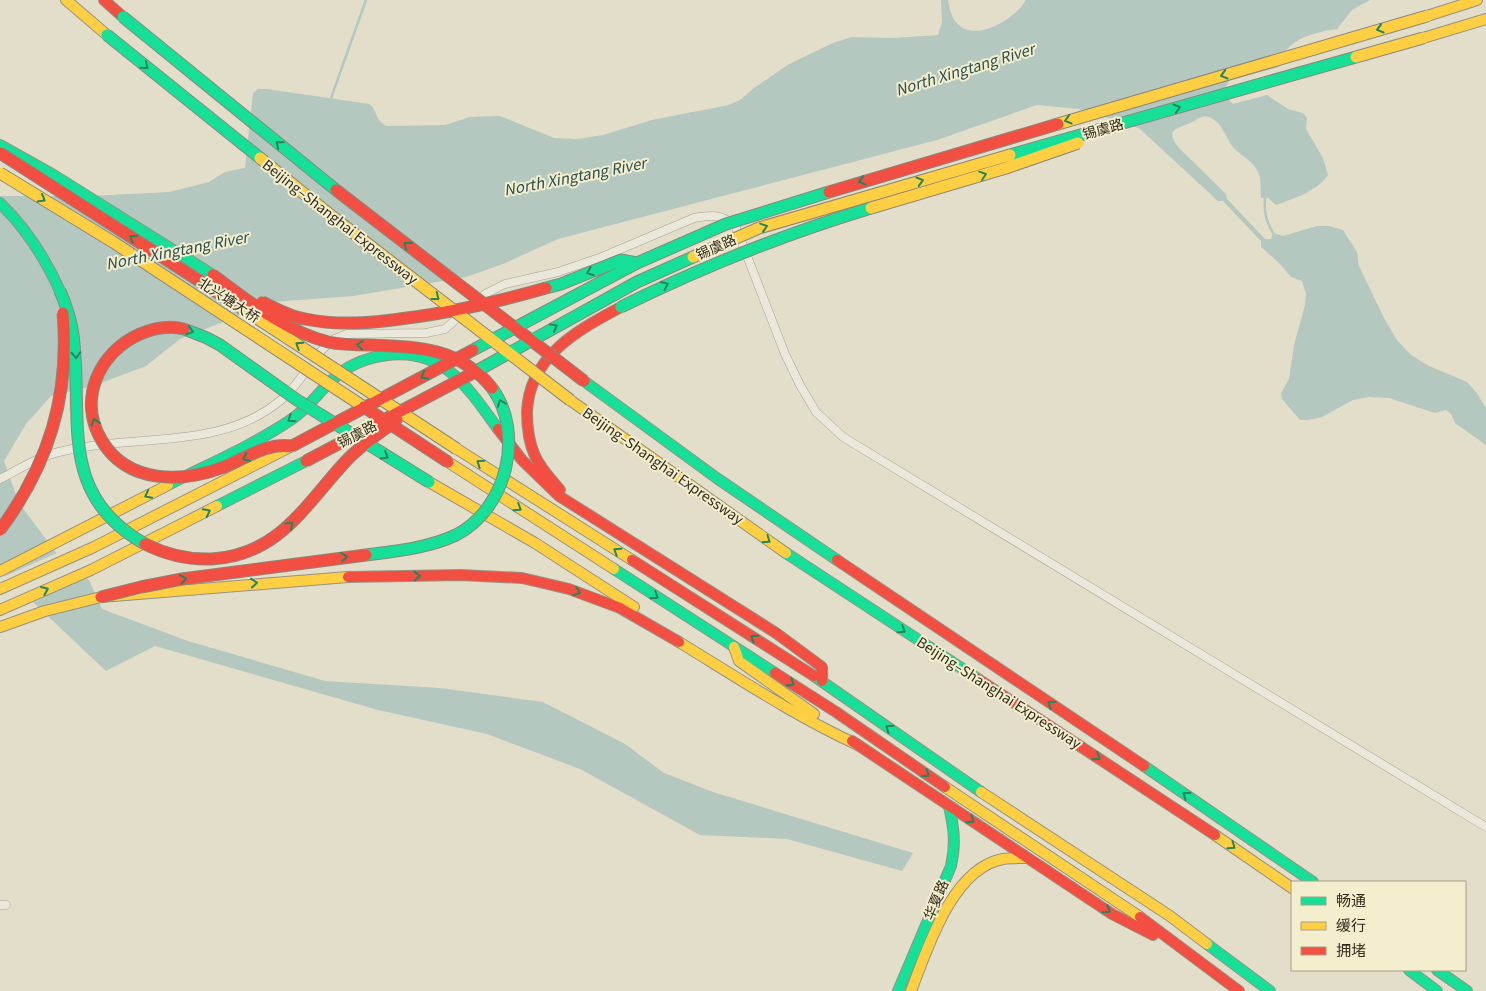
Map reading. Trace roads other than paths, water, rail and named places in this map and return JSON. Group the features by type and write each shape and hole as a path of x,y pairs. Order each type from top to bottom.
{"main road":[{"name":"Beijing–Shanghai Expressway","path":"66,0 334,218 570,400 793,558 1213,833 1291,887"},
{"name":"Beijing–Shanghai Expressway","path":"104,0 349,200 584,381 718,478 1312,881"},
{"name":"锡虞路","path":"0,589 94,547 292,446 637,263 726,224 798,200 1478,0"},
{"name":"锡虞路","path":"0,610 100,566 267,482 637,282 759,228 1486,19"},
{"path":"568,501 544,471 530,444 527,407 528,393 534,377 558,347 576,333 621,307 719,261 789,235 966,181 1074,145 1157,114"},
{"path":"0,145 52,174 213,275 270,306 302,318 332,324 373,323 438,314 488,304 562,284 621,260 637,263"},
{"name":"北兴塘大桥","path":"0,153 822,681 1001,806 1170,916 1270,991"},
{"name":"北兴塘大桥","path":"0,173 113,242 448,462 836,712 992,820 1125,906 1186,951"},
{"path":"0,203 34,242 51,270 67,306 75,347 77,434 81,462 87,483 98,505 132,537 155,549 177,557 203,560 229,557 253,550 278,536 348,458 419,401"},
{"path":"0,627 45,611 121,590 198,576 425,546 457,535 478,518 494,499 506,470 510,445 506,418 499,396 486,380 452,356 427,349 329,342 294,330 263,311 213,275"},
{"path":"0,530 28,487 43,457 53,429 64,373 65,346 60,291"},
{"path":"292,446 275,445 224,468 194,476 160,478 136,470 116,457 102,441 94,421 91,400 94,379 105,358 120,343 138,333 159,327 179,328 215,341 278,387 376,451 535,543 669,630 711,662"},
{"path":"0,571 270,433 297,415 345,369 366,359 389,354 413,354 434,360 453,372 472,391 502,436 530,471 559,496 776,633 822,667 822,681"},
{"path":"101,596 112,597 333,577 460,575 522,578 570,589 620,608 666,634 769,698 858,745"},
{"path":"734,647 739,661 858,745 1112,914 1186,951 1239,991"},
{"name":"华夏路","path":"898,991 951,866 954,830 949,806"},
{"name":"华夏路","path":"911,991 942,916 961,885 976,870 994,860 1012,857 1031,859"},
{"path":"1410,971 1437,991"},
{"path":"1438,971 1467,991"}],"street":[{"path":"0,479 58,452 77,448 204,434 240,425 268,410 283,398 319,352 332,340 347,334 426,333 445,329 485,294 505,284 558,272 602,257 694,218 708,216 724,218 735,225 785,354 800,385 816,412 844,437 1486,827"}],"water":[{"name":"North Xingtang River","path":"941,0 948,0 952,16 958,24 965,29 973,31 983,30 1001,23 1017,11 1026,0 1370,0 1352,10 1337,29 1315,33 1296,42 1285,52 1279,67 1230,80 1226,86 1228,99 1233,104 1267,95 1288,109 1303,113 1307,118 1306,129 1323,158 1328,175 1317,186 1305,194 1276,205 1268,198 1261,198 1260,178 1256,168 1239,153 1214,120 1206,116 1201,117 1178,128 1172,135 1179,148 1226,194 1227,199 1265,239 1271,239 1273,233 1283,236 1317,226 1329,226 1343,230 1357,252 1359,266 1385,320 1397,340 1411,355 1429,366 1467,382 1476,392 1486,408 1486,445 1455,423 1451,414 1446,410 1435,413 1389,398 1369,397 1353,400 1322,417 1300,420 1282,399 1281,393 1289,379 1294,345 1305,305 1306,294 1302,281 1291,277 1261,247 1261,241 1223,201 1218,201 1140,129 1079,109 1037,105 937,140 558,239 503,264 466,277 353,296 273,302 180,339 146,366 93,386 51,396 26,424 4,461 19,503 66,566 89,580 102,609 188,641 325,681 440,688 543,702 625,744 664,773 713,792 913,853 902,871 787,839 700,835 580,769 487,734 378,710 155,646 106,671 0,571 0,196 90,196 169,192 209,182 225,172 245,168 253,93 258,89 369,104 378,119 388,126 445,125 470,117 500,116 554,138 578,139 603,135 652,120 729,105 740,100 789,64 833,43 852,37 894,38 938,35 942,22"}],"waterway":[{"path":"330,101 366,0"},
{"path":"1265,198 1266,216 1273,233"}]}
